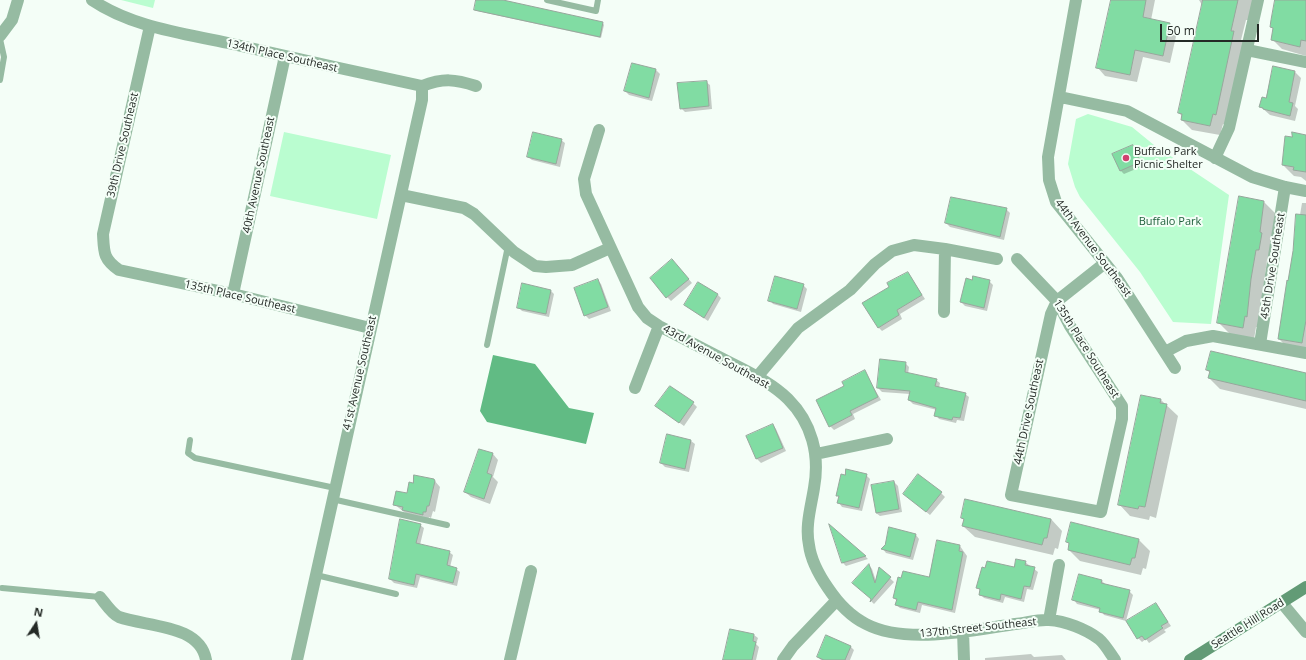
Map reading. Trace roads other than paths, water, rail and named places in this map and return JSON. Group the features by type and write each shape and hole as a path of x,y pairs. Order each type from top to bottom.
{"main road":[{"name":"Seattle Hill Road","path":"1190,660 1306,587"}],"street":[{"path":"0,38 12,20 18,0"},
{"name":"134th Place Southeast","path":"92,0 119,16 150,26 422,86 436,80 458,80 476,86"},
{"name":"44th Avenue Southeast","path":"1076,0 1060,97 1048,157 1049,180 1056,202 1105,263 1132,300 1175,368"},
{"path":"1216,158 1229,128 1258,0"},
{"name":"39th Drive Southeast","path":"110,264 104,254 103,234 150,26"},
{"path":"1247,50 1306,62"},
{"name":"40th Avenue Southeast","path":"233,294 284,56"},
{"name":"41st Avenue Southeast","path":"297,660 422,100 422,86"},
{"path":"1060,97 1127,111 1252,177 1285,187 1306,191"},
{"name":"43rd Avenue Southeast","path":"599,130 584,179 586,194 638,307 647,318 659,326 757,377 788,399 812,435 816,454 814,487 808,525 809,544 813,562 836,600"},
{"name":"45th Drive Southeast","path":"1260,344 1285,187"},
{"path":"400,195 464,208 474,214 508,246 535,266 546,267 572,265 610,248"},
{"path":"757,377 798,328 850,290 875,264 892,250 914,245 945,249 997,259"},
{"path":"944,312 945,249"},
{"name":"135th Place Southeast","path":"1017,259 1057,301 1070,326 1122,406 1122,420 1101,512"},
{"path":"1057,301 1105,263"},
{"name":"135th Place Southeast","path":"110,264 119,270 233,294 370,328"},
{"name":"44th Drive Southeast","path":"1057,301 1051,314 1011,495 1101,512"},
{"path":"636,388 659,326"},
{"path":"1165,352 1186,341 1213,336 1306,353"},
{"path":"816,454 887,439"},
{"path":"1049,620 1059,565"},
{"path":"510,660 532,571"},
{"path":"100,598 118,617 188,634 198,643 205,657"},
{"path":"783,660 793,646 836,600"},
{"name":"137th Street Southeast","path":"836,600 852,615 880,631 896,634 920,635 1049,620 1070,625 1088,632 1100,640 1115,660"},
{"path":"1282,603 1306,632"},
{"path":"963,631 964,660"}],"lane":[{"path":"547,0 596,11 598,0"},
{"path":"0,38 4,58 0,80"},
{"path":"487,345 508,246"},
{"path":"190,440 188,453 195,458 447,524"},
{"path":"316,575 396,594"},
{"path":"2,588 100,598"}],"place":[{"name":"Buffalo Park Picnic Shelter","path":"1126,158"}],"park label":[{"name":"Buffalo Park","path":"1170,222"}]}
